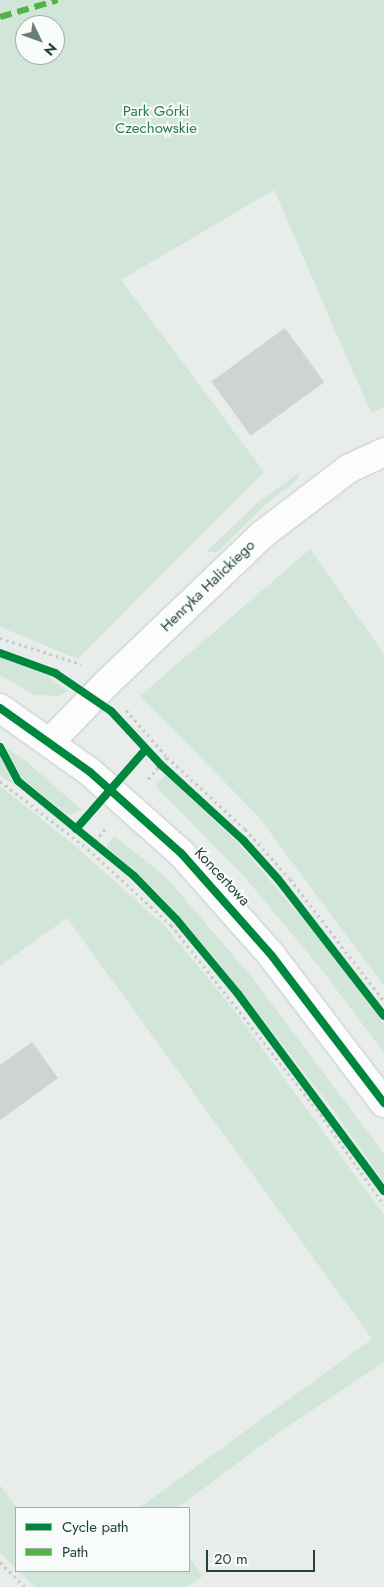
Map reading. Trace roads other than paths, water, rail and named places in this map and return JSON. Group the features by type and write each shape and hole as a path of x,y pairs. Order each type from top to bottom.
{"street":[{"name":"Henryka Halickiego","path":"50,742 106,683 263,534 348,469 384,452"},
{"name":"Koncertowa","path":"0,708 50,742 134,809 209,881 302,994 384,1103"}],"park label":[{"name":"Park Górki Czechowskie","path":"156,120"}]}
